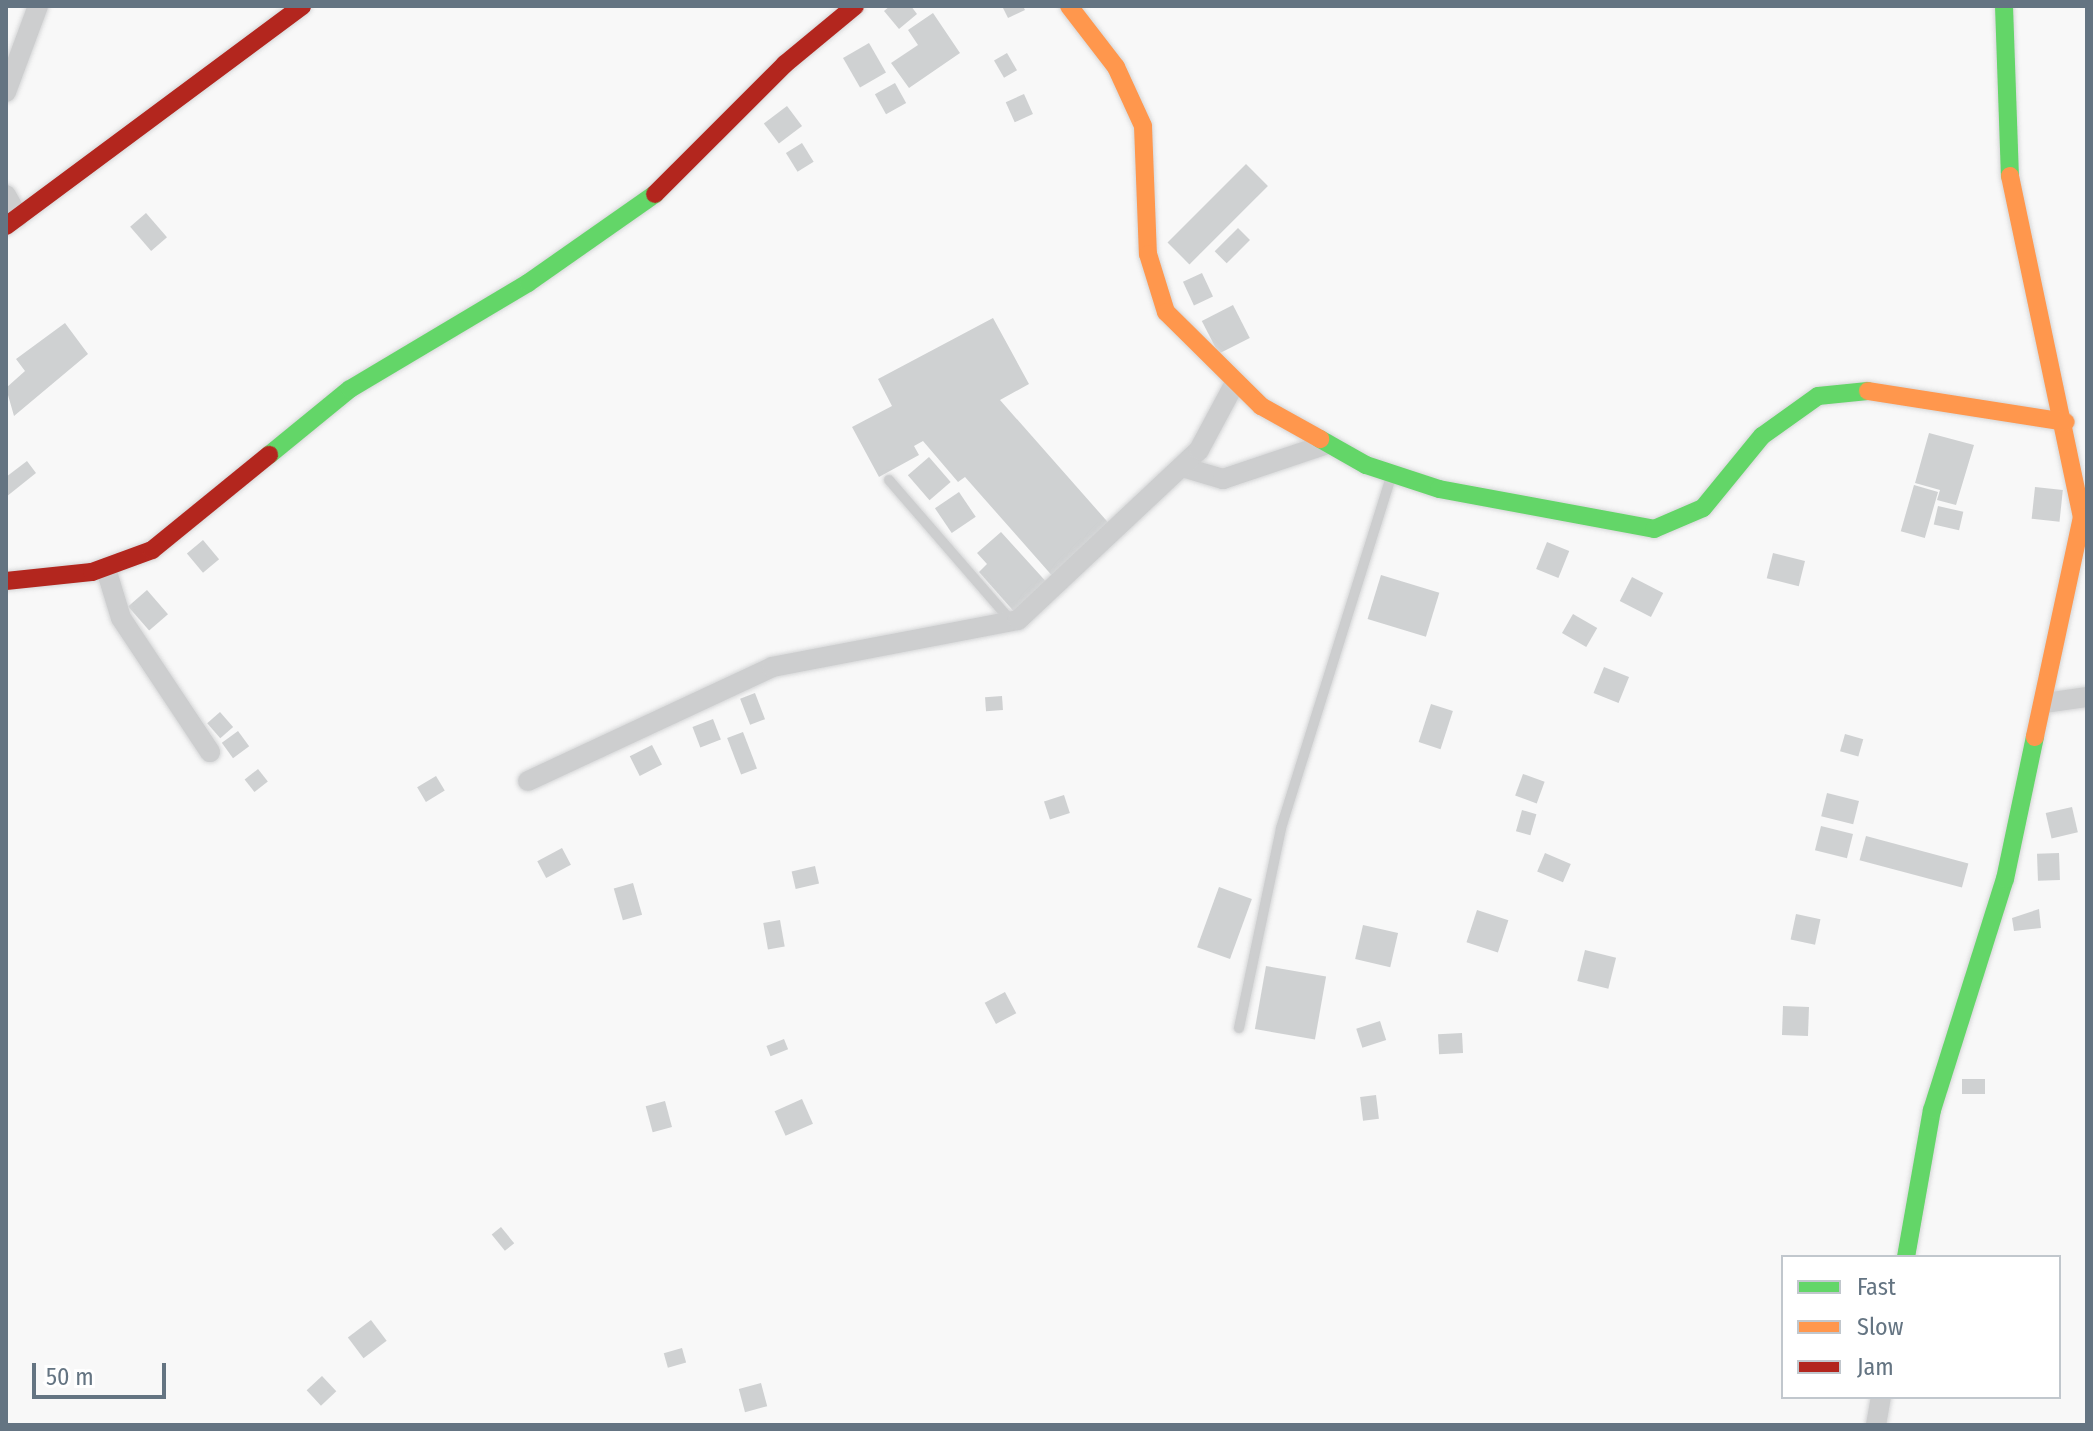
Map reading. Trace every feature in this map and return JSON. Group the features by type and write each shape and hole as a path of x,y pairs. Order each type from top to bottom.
{"street":[{"path":"6,92 38,6"},
{"path":"6,195 12,222 302,6"},
{"path":"6,581 106,569 152,550 375,371 528,283 647,202 785,64 855,6"},
{"path":"1069,6 1116,67 1143,126 1154,289 1179,331 1235,383 1327,444 1392,474 1654,529 1703,508 1779,419 1818,396 1866,391 2066,422"},
{"path":"1906,1255 1923,1144 2005,879 2081,558 2084,488 2009,170 2004,6"},
{"path":"528,781 772,667 1012,622 1182,467 1218,424 1235,383"},
{"path":"1182,467 1223,479 1327,444"},
{"path":"106,569 121,618 210,752"},
{"path":"2045,703 2087,697"},
{"path":"1876,1425 1881,1399"}],"lane":[{"path":"1239,1028 1281,828 1392,474"},
{"path":"889,480 1012,622"}],"building":[{"path":"890,6 911,6 917,14 899,29 884,11"},
{"path":"1002,6 1023,6 1025,10 1008,18"},
{"path":"933,13 960,53 909,88 891,63 918,45 908,30"},
{"path":"869,43 886,72 860,87 843,58"},
{"path":"1007,53 1017,70 1004,78 994,60"},
{"path":"895,83 906,103 886,114 875,94"},
{"path":"1024,94 1033,114 1015,122 1006,102"},
{"path":"787,106 802,126 779,143 764,123"},
{"path":"802,143 814,162 798,172 786,153"},
{"path":"1246,164 1268,186 1189,264 1168,242"},
{"path":"146,213 167,237 151,251 130,227"},
{"path":"1238,228 1250,240 1227,263 1215,251"},
{"path":"1202,273 1213,297 1194,305 1183,282"},
{"path":"1233,305 1250,338 1219,354 1202,321"},
{"path":"993,318 1029,384 1000,400 1113,528 1055,579 965,477 958,482 923,441 914,446 919,455 879,477 852,427 892,406 878,379"},
{"path":"65,323 88,354 14,416 6,388 25,371 16,359"},
{"path":"1929,433 1974,445 1956,505 1937,500 1940,490 1915,483"},
{"path":"929,457 951,482 930,500 908,475"},
{"path":"27,461 36,473 6,497 6,477"},
{"path":"1914,485 1938,492 1925,538 1901,531"},
{"path":"2035,487 2063,490 2060,522 2032,519"},
{"path":"959,492 976,517 952,533 935,508"},
{"path":"1938,506 1963,512 1959,530 1934,525"},
{"path":"1001,532 1050,586 1017,615 979,572 987,564 977,553"},
{"path":"203,540 219,559 203,573 187,553"},
{"path":"1547,542 1569,551 1558,578 1536,569"},
{"path":"1773,553 1805,561 1799,586 1767,578"},
{"path":"1381,575 1439,593 1426,637 1368,619"},
{"path":"1632,577 1663,593 1651,617 1620,601"},
{"path":"147,590 168,614 149,631 128,606"},
{"path":"1573,614 1597,628 1586,647 1562,633"},
{"path":"1604,667 1629,677 1619,703 1594,693"},
{"path":"755,693 765,719 750,725 740,699"},
{"path":"1002,696 1003,710 986,711 985,697"},
{"path":"1431,704 1453,711 1441,749 1419,742"},
{"path":"220,712 233,727 220,738 207,723"},
{"path":"713,719 721,740 700,747 692,727"},
{"path":"238,731 249,746 233,758 222,743"},
{"path":"743,732 757,768 741,775 727,738"},
{"path":"1845,734 1863,739 1858,757 1840,751"},
{"path":"652,745 662,765 640,776 630,756"},
{"path":"258,769 268,782 254,792 245,779"},
{"path":"1523,774 1545,782 1537,803 1515,796"},
{"path":"436,776 445,791 426,802 417,787"},
{"path":"1827,793 1859,801 1853,824 1821,816"},
{"path":"1064,795 1070,813 1050,820 1044,801"},
{"path":"2072,807 2078,832 2052,838 2046,813"},
{"path":"1522,810 1536,814 1530,835 1516,831"},
{"path":"1821,826 1853,834 1847,858 1815,850"},
{"path":"1866,836 1968,863 1962,888 1860,860"},
{"path":"562,848 571,865 546,878 537,861"},
{"path":"1545,853 1571,864 1563,882 1537,871"},
{"path":"2059,853 2060,880 2038,881 2037,854"},
{"path":"815,866 819,884 796,889 792,871"},
{"path":"633,883 642,915 623,920 614,889"},
{"path":"1219,887 1252,899 1230,959 1197,947"},
{"path":"2039,909 2041,928 2014,931 2012,918"},
{"path":"1477,910 1508,920 1498,953 1466,942"},
{"path":"1796,914 1820,919 1815,945 1791,939"},
{"path":"780,920 785,947 768,950 763,923"},
{"path":"1363,925 1398,933 1390,967 1355,959"},
{"path":"1585,950 1616,958 1608,989 1577,981"},
{"path":"1266,966 1326,977 1315,1040 1255,1029"},
{"path":"1005,992 1016,1013 996,1024 985,1003"},
{"path":"1783,1006 1809,1007 1808,1036 1782,1035"},
{"path":"1380,1021 1386,1040 1362,1048 1356,1029"},
{"path":"1462,1033 1463,1053 1439,1054 1438,1034"},
{"path":"784,1039 788,1049 771,1056 766,1046"},
{"path":"1962,1079 1985,1079 1985,1094 1962,1094"},
{"path":"1376,1095 1379,1119 1363,1121 1360,1097"},
{"path":"802,1099 813,1124 786,1136 775,1111"},
{"path":"665,1101 672,1127 653,1132 646,1106"},
{"path":"501,1227 514,1243 505,1251 492,1235"},
{"path":"371,1320 387,1341 363,1358 348,1337"},
{"path":"682,1348 686,1362 668,1368 664,1353"},
{"path":"322,1376 336,1391 321,1406 307,1390"},
{"path":"761,1383 767,1406 745,1412 739,1389"}],"traffic: fast":[{"path":"2004,6 2010,176"},
{"path":"269,455 350,389 528,283 655,194"},
{"path":"1320,439 1366,465 1439,489 1654,529 1703,508 1762,436 1818,396 1868,391"},
{"path":"1906,1255 1932,1110 2005,879 2035,737"}],"traffic: slow":[{"path":"1069,6 1116,67 1143,126 1148,254 1166,312 1261,406 1320,439"},
{"path":"2010,176 2082,517 2035,737"},
{"path":"1868,391 2066,422"}],"traffic: jam":[{"path":"6,226 302,6"},
{"path":"655,194 785,64 855,6"},
{"path":"6,581 92,572 152,550 269,455"}]}
